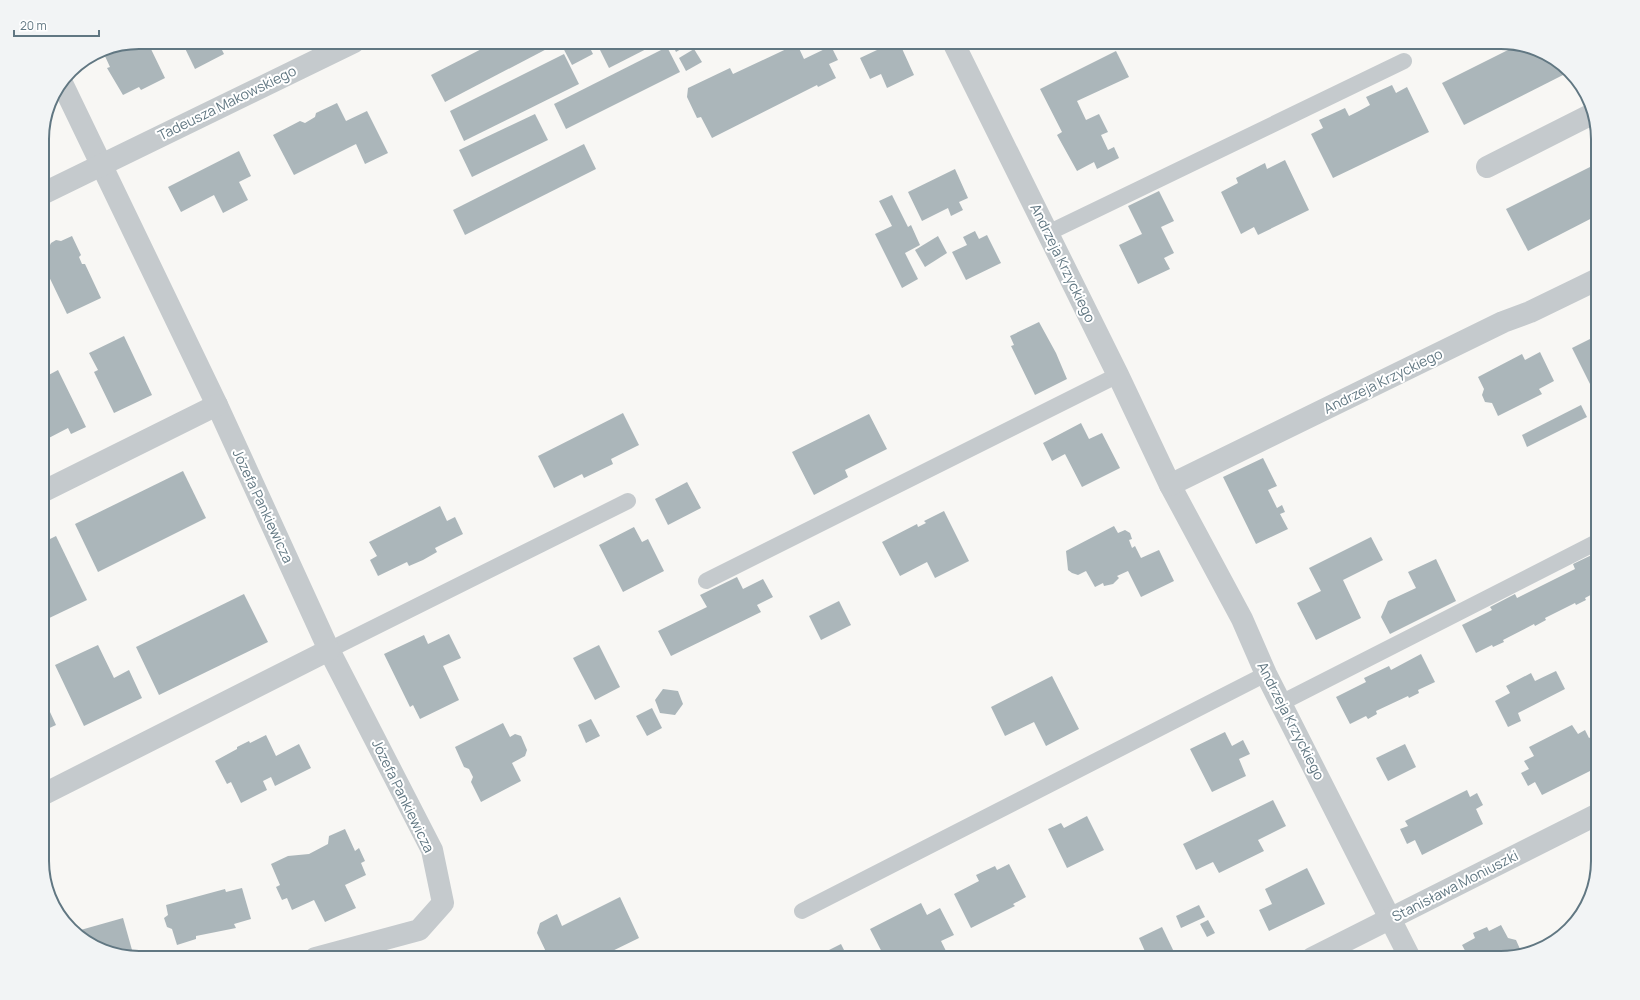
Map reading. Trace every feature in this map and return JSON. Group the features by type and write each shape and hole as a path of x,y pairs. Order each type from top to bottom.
{"street":[{"name":"Tadeusza Makowskiego","path":"100,165 340,49"},
{"name":"Andrzeja Krzyckiego","path":"956,49 1118,375 1170,485 1242,619 1266,674 1406,951"},
{"name":"Józefa Pankiewicza","path":"64,88 216,406 330,650 432,850 443,903 420,930 341,951"},
{"path":"1487,167 1588,116"},
{"path":"49,190 100,165"},
{"name":"Andrzeja Krzyckiego","path":"1170,485 1503,322 1530,312 1591,282"},
{"path":"49,489 216,406"},
{"path":"49,791 330,650"},
{"name":"Stanisława Moniuszki","path":"1326,951 1591,818"}],"lane":[{"path":"1048,233 1404,61"},
{"path":"706,581 1118,375"},
{"path":"330,650 628,501"},
{"path":"1281,703 1591,545"},
{"path":"802,911 1266,674"}],"building":[{"path":"133,49 151,49 165,78 141,90 139,87 123,95 107,68 110,67 105,56 116,52"},
{"path":"185,49 222,49 224,54 195,69"},
{"path":"481,49 547,49 445,102 431,75"},
{"path":"564,49 590,49 593,54 572,65"},
{"path":"600,49 646,49 609,68"},
{"path":"663,49 668,49 680,72 566,129 554,104"},
{"path":"694,49 702,62 686,71 679,58"},
{"path":"786,49 799,49 804,59 825,49 832,49 838,60 829,64 836,78 818,87 817,85 712,138 701,117 697,118 687,97 688,88 730,68 733,74"},
{"path":"879,49 902,49 914,75 887,88 881,74 870,79 860,58"},
{"path":"1509,50 1524,52 1546,61 1564,75 1464,125 1442,83"},
{"path":"1116,51 1129,77 1077,101 1086,120 1099,114 1108,132 1101,135 1108,150 1114,147 1119,158 1097,169 1094,162 1077,171 1057,135 1062,132 1040,89"},
{"path":"564,54 579,84 464,141 450,111"},
{"path":"1392,85 1396,93 1407,87 1429,132 1333,178 1311,134 1323,128 1319,120 1345,108 1349,116 1370,105 1366,97"},
{"path":"337,103 346,121 367,111 388,153 365,164 356,144 294,175 273,135 300,121 305,123 315,117 316,113"},
{"path":"535,114 548,140 472,177 459,150"},
{"path":"584,144 596,169 465,235 453,210"},
{"path":"239,151 251,176 239,182 248,200 223,213 214,195 181,212 168,187"},
{"path":"1285,160 1309,210 1258,235 1254,227 1241,234 1221,192 1238,183 1236,178 1265,163 1267,169"},
{"path":"1591,166 1591,219 1528,251 1506,209"},
{"path":"955,169 968,198 959,202 963,210 951,216 948,208 922,221 908,192"},
{"path":"1159,191 1174,221 1161,227 1174,253 1164,258 1170,269 1138,284 1119,245 1142,234 1128,206"},
{"path":"892,195 908,227 911,225 920,245 905,253 918,279 902,288 875,234 892,226 879,201"},
{"path":"975,231 979,239 987,235 1001,263 966,280 952,252 967,245 963,237"},
{"path":"72,236 81,255 79,257 82,264 85,264 101,298 67,314 49,277 49,247 51,243 56,240 61,241"},
{"path":"938,236 947,253 925,267 915,250"},
{"path":"1039,322 1056,353 1067,379 1035,395 1011,346 1014,345 1010,336"},
{"path":"124,336 152,395 114,413 94,372 98,370 89,353"},
{"path":"1591,338 1591,386 1572,348"},
{"path":"1540,352 1554,381 1539,389 1542,394 1498,416 1492,403 1485,402 1482,395 1484,389 1478,377 1522,354 1525,360"},
{"path":"58,370 86,427 71,434 68,428 49,438 49,375"},
{"path":"1581,405 1587,417 1527,447 1522,435"},
{"path":"623,413 639,445 611,459 613,464 584,478 582,474 554,488 538,456"},
{"path":"869,414 887,449 845,470 848,477 814,495 792,452"},
{"path":"1081,423 1089,439 1102,433 1120,468 1082,487 1065,454 1052,461 1043,443"},
{"path":"1263,458 1277,486 1268,490 1277,508 1282,505 1285,512 1280,514 1288,529 1256,544 1223,477"},
{"path":"183,471 206,518 98,572 75,524"},
{"path":"687,482 701,508 668,525 655,499"},
{"path":"440,506 447,521 455,517 463,534 435,548 437,552 423,560 409,566 407,562 378,576 370,560 377,556 369,542"},
{"path":"944,511 969,561 935,578 927,562 900,576 882,542 917,524 918,527 926,523 924,521"},
{"path":"1114,526 1118,533 1125,530 1130,533 1132,539 1129,540 1132,548 1135,546 1141,558 1159,550 1174,581 1141,597 1128,571 1117,576 1119,578 1113,584 1104,586 1103,583 1095,587 1086,571 1078,575 1068,570 1066,551"},
{"path":"634,527 642,542 648,539 664,571 623,592 599,545"},
{"path":"56,536 87,600 49,618 49,540"},
{"path":"1371,537 1383,560 1343,580 1361,618 1316,640 1297,603 1321,591 1309,568"},
{"path":"1591,555 1591,595 1585,598 1586,600 1576,605 1575,603 1545,618 1546,620 1535,626 1534,624 1503,640 1504,642 1493,647 1492,645 1476,653 1462,625 1492,610 1490,607 1515,594 1517,598 1575,569 1573,564"},
{"path":"1436,559 1456,601 1390,634 1381,617 1388,601 1416,588 1408,572"},
{"path":"737,577 743,589 763,579 773,597 757,605 761,612 671,656 658,631 707,607 700,595"},
{"path":"244,594 268,642 159,695 136,647"},
{"path":"839,601 851,625 821,640 809,616"},
{"path":"449,634 461,658 443,666 459,700 420,719 413,705 410,707 384,654 424,635 428,644"},
{"path":"98,645 114,678 129,670 142,698 84,726 55,665"},
{"path":"599,645 620,687 595,700 573,658"},
{"path":"1421,654 1435,682 1418,690 1419,693 1409,698 1408,696 1376,711 1377,714 1368,719 1366,716 1350,724 1336,697 1366,682 1364,678 1389,666 1391,670"},
{"path":"1556,671 1565,689 1518,713 1521,721 1508,727 1495,701 1510,693 1506,686 1531,673 1535,681"},
{"path":"1052,676 1079,729 1046,746 1034,722 1005,736 991,707"},
{"path":"663,689 678,691 683,704 675,715 660,713 655,700"},
{"path":"652,708 662,728 647,736 636,716"},
{"path":"49,710 56,725 49,728"},
{"path":"591,719 600,736 586,743 578,725"},
{"path":"503,723 510,737 515,734 521,736 527,750 525,756 512,763 521,781 481,802 471,782 473,777 469,769 464,767 455,747"},
{"path":"1572,725 1578,734 1585,730 1589,738 1591,737 1591,770 1542,795 1535,782 1528,786 1521,773 1529,769 1524,761 1534,756 1529,747"},
{"path":"1225,732 1232,746 1243,740 1250,754 1239,759 1246,776 1212,792 1190,749"},
{"path":"266,735 276,756 299,744 311,768 275,786 271,777 263,781 267,790 241,803 231,782 227,784 215,761 237,749 237,747 249,741 250,743"},
{"path":"1405,744 1416,767 1388,781 1376,758"},
{"path":"1467,790 1470,797 1477,793 1483,805 1476,809 1483,824 1422,855 1415,840 1407,844 1400,829 1408,826 1405,821"},
{"path":"1273,800 1286,826 1258,840 1264,851 1219,873 1213,862 1196,870 1183,844"},
{"path":"1087,816 1104,850 1067,868 1048,829 1061,823 1064,828"},
{"path":"345,829 355,851 359,848 365,861 361,863 366,875 345,885 356,908 325,922 314,900 292,910 287,898 282,900 276,887 280,885 271,864 288,856 309,854 328,844 329,836"},
{"path":"1009,864 1026,897 1013,904 1015,906 971,928 954,894 979,881 976,875 995,866 997,870"},
{"path":"1307,868 1325,904 1269,931 1259,910 1272,904 1265,889"},
{"path":"242,888 251,919 234,924 236,928 196,936 196,939 177,945 172,929 167,927 164,918 168,915 166,905 225,889 226,892"},
{"path":"620,897 639,938 612,951 546,951 537,933 540,923 557,914 562,926"},
{"path":"921,903 927,915 940,908 954,935 941,941 946,951 881,951 870,929"},
{"path":"1199,905 1205,917 1181,928 1176,916"},
{"path":"123,918 132,950 116,948 105,944 94,939 81,930"},
{"path":"1208,920 1215,933 1207,937 1200,924"},
{"path":"1501,925 1508,938 1516,940 1520,949 1501,951 1465,951 1462,945 1475,938 1473,933 1487,927 1489,931"},
{"path":"1162,927 1174,951 1145,951 1139,938"},
{"path":"841,944 844,951 827,951"}]}
